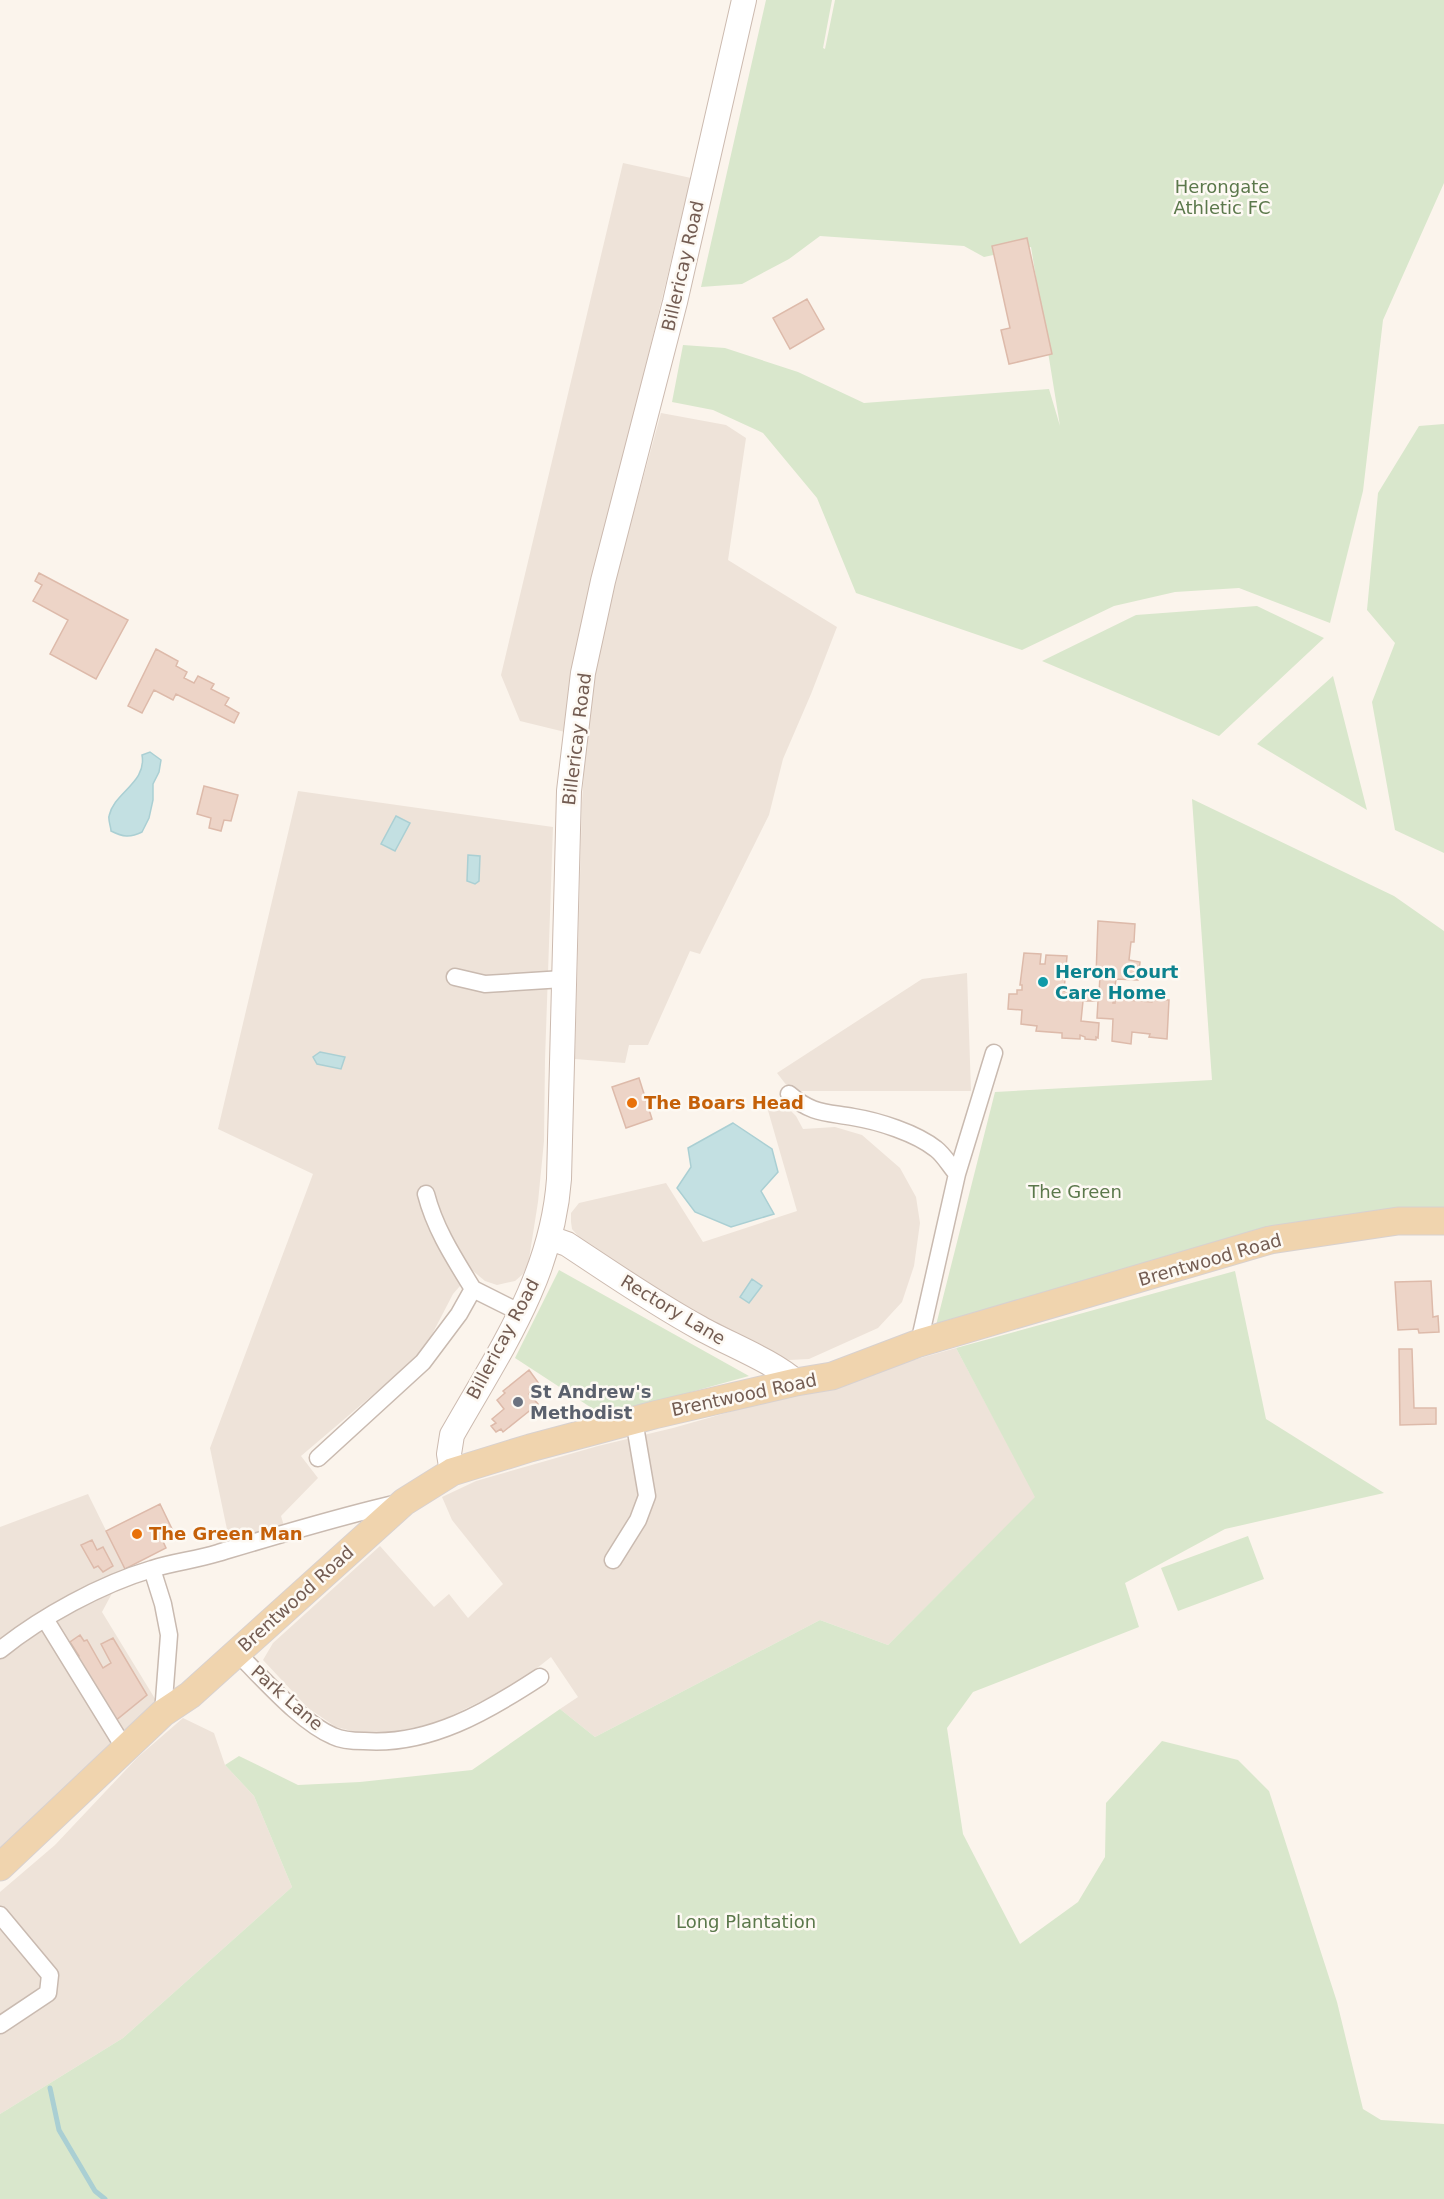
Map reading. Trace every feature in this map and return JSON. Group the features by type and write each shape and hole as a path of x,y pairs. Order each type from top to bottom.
{"main road":[{"name":"Brentwood Road","path":"0,1867 163,1713 190,1695 404,1502 452,1472 634,1420 796,1382 832,1376 919,1343 1270,1240 1398,1221 1444,1221"}],"street":[{"name":"Billericay Road","path":"452,1472 449,1454 452,1435 521,1313 550,1238 557,1206 569,791 583,673 603,581 675,302 744,0"},
{"path":"455,977 485,984 563,979"},
{"path":"919,1343 957,1174 994,1053"},
{"path":"789,1094 801,1105 813,1111 855,1117 911,1134 937,1149 957,1174"},
{"path":"426,1194 431,1214 444,1242 473,1289 521,1313"},
{"name":"Rectory Lane","path":"550,1238 567,1244 667,1310 729,1345 784,1371 796,1382"},
{"path":"318,1458 423,1362 459,1314 473,1289"},
{"path":"613,1560 638,1520 647,1496 634,1420"},
{"path":"0,1650 21,1633 106,1585 152,1569 201,1558 298,1529 404,1502"},
{"path":"152,1569 163,1604 169,1635 163,1713"},
{"path":"45,1619 125,1749"},
{"name":"Park Lane","path":"237,1653 306,1719 334,1737 357,1741 384,1743 447,1728 484,1712 540,1677"},
{"path":"0,1915 50,1975 48,1993 0,2025"}],"shaded area":[{"path":"623,163 691,178 597,568 565,732 520,721 501,675"},
{"path":"661,413 726,425 746,438 728,560 837,627 783,759 769,815 700,954 690,951 648,1045 629,1045 625,1063 575,1059 586,732 614,584"},
{"path":"298,791 553,827 544,1141 538,1202 528,1265 523,1274 515,1281 497,1285 485,1281 473,1271 453,1294 426,1346 409,1364 301,1456 318,1478 281,1516 284,1526 229,1539 210,1448 313,1174 218,1129"},
{"path":"967,973 971,1091 791,1091 777,1073 922,979"},
{"path":"782,1102 796,1116 803,1129 835,1127 862,1135 900,1168 916,1197 920,1223 914,1266 902,1302 878,1328 809,1359 789,1360 746,1347 590,1250 572,1229 571,1222 571,1213 579,1203 666,1183 703,1242 797,1211 767,1107"},
{"path":"956,1348 1036,1497 888,1645 820,1620 595,1737 560,1709 578,1697 551,1657 517,1684 438,1722 368,1735 336,1727 308,1708 263,1660 273,1643 380,1546 434,1607 449,1594 468,1618 503,1584 452,1520 442,1497 476,1481"},
{"path":"88,1494 125,1569 102,1612 157,1702 0,1849 0,1527"},
{"path":"183,1718 214,1733 225,1765 254,1796 292,1887 123,2038 0,2114 0,1892 55,1845 138,1757"}],"green space":[{"name":"Herongate Athletic FC","path":"766,0 832,0 823,48 825,49 835,0 1444,0 1444,183 1383,320 1363,491 1330,623 1239,588 1175,592 1114,606 1022,650 856,593 817,498 763,433 713,410 672,402 683,345 725,348 798,372 864,403 1049,389 1060,426 1031,247 984,257 964,246 820,236 789,259 742,284 701,287"},
{"path":"1444,424 1444,853 1395,830 1372,702 1395,643 1367,610 1378,493 1419,426"},
{"path":"1257,606 1324,638 1219,736 1042,661 1136,615"},
{"path":"1333,676 1367,810 1257,744"},
{"name":"The Green","path":"1192,799 1394,896 1444,931 1444,1221 1398,1221 932,1341 995,1092 1212,1080"},
{"path":"559,1270 749,1376 604,1416 515,1358"},
{"name":"Long Plantation","path":"1235,1271 1266,1419 1384,1493 1225,1529 1125,1583 1139,1627 973,1692 947,1728 963,1834 1020,1944 1078,1902 1105,1857 1106,1803 1162,1741 1238,1760 1269,1791 1337,2002 1363,2109 1381,2120 1444,2124 1444,2199 0,2199 0,2114 123,2038 292,1887 254,1796 225,1765 239,1756 298,1785 360,1782 472,1770 560,1709 595,1737 820,1620 888,1645 1035,1497 956,1348"},
{"path":"1248,1536 1264,1579 1178,1611 1161,1568"}],"water":[{"path":"150,752 161,760 159,772 153,784 153,800 149,818 142,832 138,834 123,836 115,833 111,831 109,819 112,808 140,773 142,755"},
{"path":"396,816 410,823 395,851 381,844"},
{"path":"468,855 480,856 479,881 475,884 467,881"},
{"path":"320,1052 345,1057 341,1069 317,1064 313,1057"},
{"path":"733,1123 772,1149 778,1172 761,1191 774,1214 731,1227 695,1212 677,1188 691,1167 688,1148"},
{"path":"752,1279 762,1286 749,1303 740,1297"}],"building":[{"path":"1027,238 1052,354 1009,364 1001,330 1010,328 992,246"},
{"path":"807,299 824,329 790,349 773,318"},
{"path":"39,573 128,620 96,679 50,654 68,620 33,601 42,585 35,581"},
{"path":"156,649 178,661 176,666 187,672 184,678 194,683 198,676 214,684 211,689 229,698 225,705 239,713 234,723 176,694 173,700 154,690 142,713 128,706"},
{"path":"204,786 238,795 231,821 224,820 221,831 209,828 211,818 197,814"},
{"name":"Heron Court Care Home","path":"1098,921 1135,924 1134,942 1131,942 1129,960 1140,962 1138,980 1116,979 1113,1003 1115,999 1152,1002 1153,999 1169,1000 1167,1039 1132,1032 1131,1044 1112,1041 1113,1019 1097,1018 1098,1001 1083,1001 1081,1021 1099,1023 1096,1040 1085,1039 1080,1035 1080,1039 1062,1038 1062,1033 1036,1031 1037,1026 1021,1024 1022,1010 1008,1009 1009,994 1017,994 1017,990 1022,990 1022,985 1020,985 1024,953 1041,954 1040,964 1045,964 1046,955 1067,956 1064,991 1099,993 1100,976 1096,976"},
{"name":"The Boars Head","path":"639,1078 652,1119 626,1128 612,1087"},
{"path":"1431,1281 1433,1317 1438,1316 1439,1332 1419,1333 1418,1329 1398,1330 1395,1282"},
{"path":"1399,1349 1412,1349 1414,1408 1436,1408 1436,1424 1400,1425"},
{"name":"St Andrew's Methodist","path":"529,1370 540,1385 529,1394 538,1404 503,1432 501,1429 496,1432 491,1426 496,1423 492,1419 504,1409 497,1400 505,1393 503,1391"},
{"name":"The Green Man","path":"160,1504 173,1531 161,1537 166,1548 125,1569 106,1531"},
{"path":"92,1540 97,1550 103,1547 113,1566 103,1572 98,1566 94,1568 81,1545"},
{"path":"80,1635 84,1641 87,1640 103,1668 111,1663 101,1644 113,1638 147,1695 115,1721 70,1642"}],"waterway":[{"path":"50,2088 59,2130 95,2191 105,2199"}],"place":[{"name":"Heron Court Care Home","path":"1043,982"},
{"name":"The Boars Head","path":"632,1103"},
{"name":"St Andrew's Methodist","path":"518,1402"},
{"name":"The Green Man","path":"137,1534"}]}
